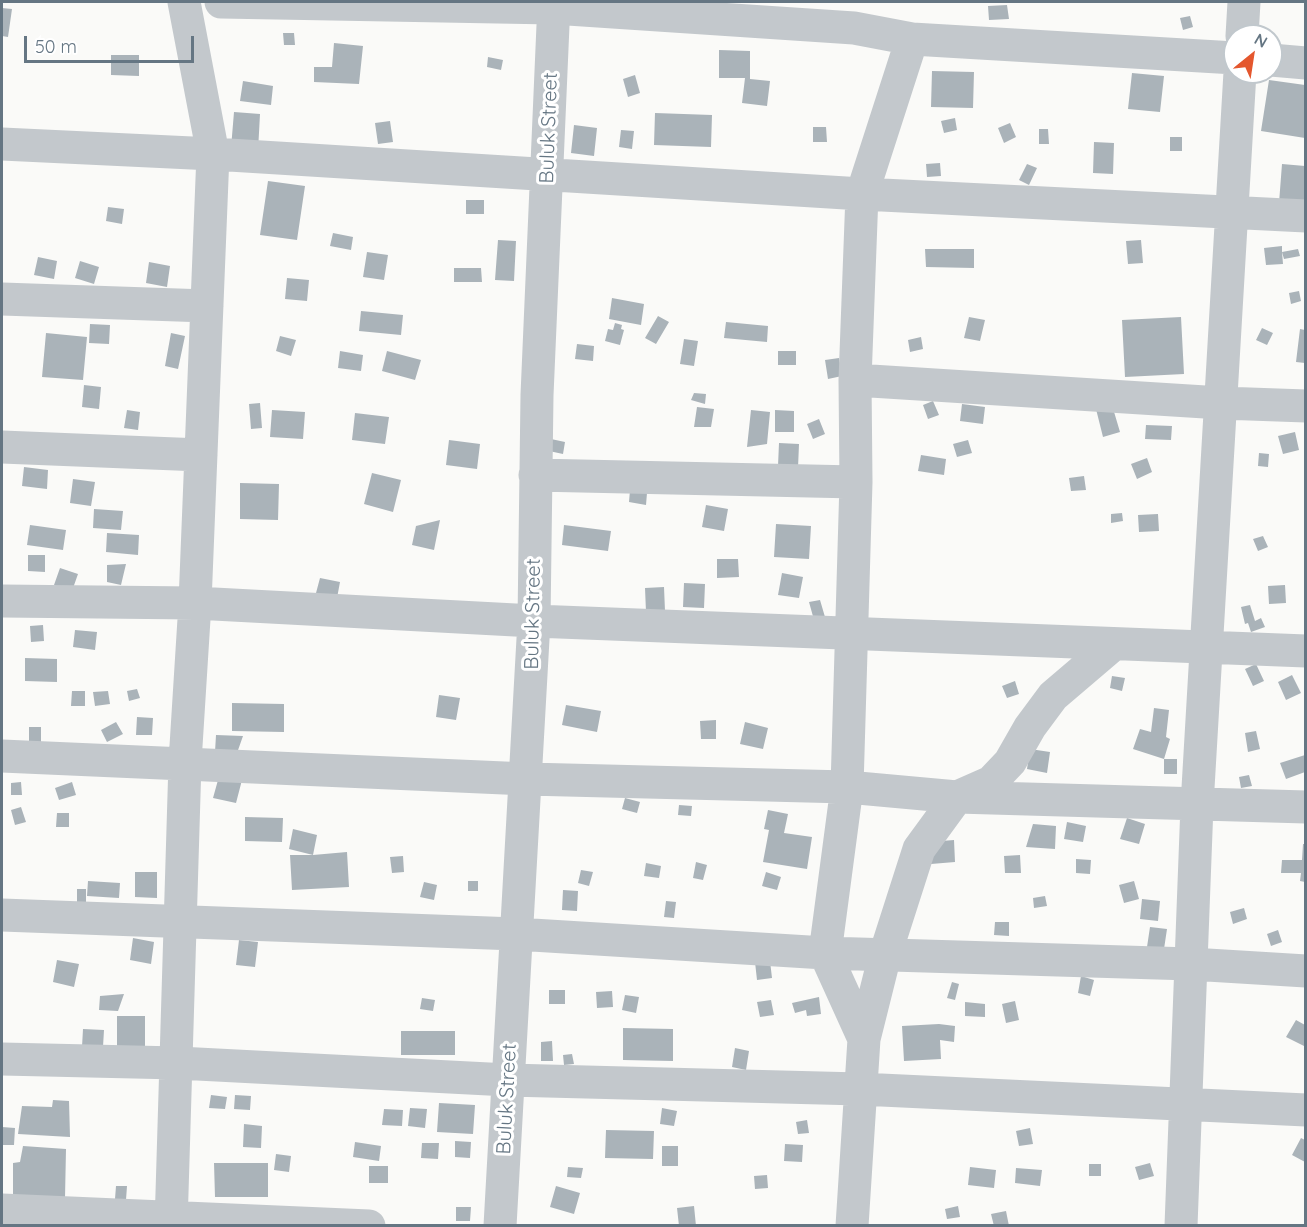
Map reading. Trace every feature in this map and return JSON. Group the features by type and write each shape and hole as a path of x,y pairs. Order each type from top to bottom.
{"street":[{"path":"171,1221 178,1063 185,762 195,603 213,154 184,2"},
{"path":"221,2 554,5 854,28 912,39 1223,57"},
{"path":"1243,24 1244,2"},
{"name":"Buluk Street","path":"500,1226 527,779 534,621 535,475 554,5"},
{"path":"864,1039 825,954 847,787 856,482 855,380 862,194 912,39"},
{"path":"1283,61 1305,63"},
{"path":"1181,1226 1197,805 1239,84"},
{"path":"2,144 213,154 862,194 1305,216"},
{"path":"2,299 207,306"},
{"path":"855,380 1221,403 1305,406"},
{"path":"2,447 201,455"},
{"path":"535,475 856,482"},
{"path":"2,601 195,603 534,621 1305,651"},
{"path":"852,1226 864,1039 885,955 919,849 957,797 991,782 1010,762 1030,727 1053,696 1114,644"},
{"path":"2,756 185,762 527,779 847,787 957,797 1305,807"},
{"path":"2,915 516,934 825,954 1191,964 1305,971"},
{"path":"2,1059 178,1063 508,1080 860,1089 1305,1110"},
{"path":"2,1210 171,1221 369,1226"}],"building":[{"path":"1007,5 1009,19 989,20 988,6"},
{"path":"2,8 12,9 8,37 2,36"},
{"path":"1190,16 1193,27 1183,30 1180,18"},
{"path":"283,33 294,33 295,45 284,45"},
{"path":"334,43 363,46 359,84 314,82 314,67 332,67"},
{"path":"719,50 750,51 750,79 770,81 767,106 742,103 745,78 719,78"},
{"path":"111,55 139,55 139,76 111,75"},
{"path":"488,57 503,60 501,70 487,67"},
{"path":"932,71 974,72 973,108 931,107"},
{"path":"1132,73 1164,76 1160,112 1128,109"},
{"path":"635,75 640,93 628,97 623,79"},
{"path":"243,81 273,86 271,105 240,101"},
{"path":"1283,82 1305,85 1305,138 1261,131 1268,84 1283,84"},
{"path":"234,112 260,114 258,151 231,148"},
{"path":"655,113 712,115 711,147 654,145"},
{"path":"955,118 957,130 944,133 941,121"},
{"path":"390,121 393,142 378,144 375,123"},
{"path":"1010,123 1016,137 1004,143 998,128"},
{"path":"574,125 597,128 594,156 571,153"},
{"path":"813,127 826,127 827,142 813,142"},
{"path":"1039,129 1048,129 1049,144 1039,144"},
{"path":"621,130 634,131 632,149 619,147"},
{"path":"1170,137 1182,137 1182,151 1170,151"},
{"path":"1094,142 1114,143 1113,174 1093,173"},
{"path":"940,163 941,176 927,177 926,164"},
{"path":"1027,164 1037,168 1029,185 1019,180"},
{"path":"1282,164 1305,166 1305,206 1279,203"},
{"path":"268,181 305,186 297,240 260,235"},
{"path":"466,200 484,200 484,214 466,214"},
{"path":"108,207 124,209 122,224 106,221"},
{"path":"333,233 353,237 351,250 330,246"},
{"path":"498,240 516,241 514,281 495,280"},
{"path":"1141,240 1143,263 1128,264 1126,241"},
{"path":"1282,246 1283,264 1266,265 1264,248"},
{"path":"925,249 974,249 974,268 926,267"},
{"path":"1298,249 1300,256 1284,259 1282,252"},
{"path":"367,252 388,255 384,280 363,277"},
{"path":"38,257 57,261 54,279 34,275"},
{"path":"80,261 99,267 94,284 75,278"},
{"path":"149,262 170,266 167,287 146,283"},
{"path":"454,268 481,268 482,282 454,282"},
{"path":"287,278 309,280 307,301 285,299"},
{"path":"1299,291 1301,301 1291,304 1289,293"},
{"path":"612,298 644,304 641,325 609,319"},
{"path":"361,311 403,315 401,335 359,331"},
{"path":"658,316 669,322 656,344 645,338"},
{"path":"969,317 985,320 980,341 964,338"},
{"path":"1181,317 1184,374 1125,377 1122,320"},
{"path":"726,322 768,326 767,342 724,338"},
{"path":"615,323 622,325 621,329 624,330 620,345 605,341 608,329 613,330"},
{"path":"90,324 110,325 109,344 89,343"},
{"path":"1262,328 1273,333 1267,345 1256,340"},
{"path":"1300,329 1305,330 1305,363 1296,362"},
{"path":"46,333 87,337 83,380 42,377"},
{"path":"171,333 185,336 178,369 165,366"},
{"path":"280,336 296,340 291,356 276,351"},
{"path":"921,337 923,349 910,352 908,340"},
{"path":"684,339 698,341 694,366 680,364"},
{"path":"577,344 594,346 593,361 575,359"},
{"path":"340,351 363,355 361,371 338,368"},
{"path":"387,351 421,360 415,380 382,371"},
{"path":"778,351 796,351 796,365 778,365"},
{"path":"839,358 842,376 828,379 825,360"},
{"path":"84,385 101,387 99,409 82,407"},
{"path":"694,393 706,394 705,404 691,400"},
{"path":"933,401 939,415 928,419 923,405"},
{"path":"260,403 262,428 251,429 249,404"},
{"path":"962,404 985,407 983,424 960,421"},
{"path":"1112,405 1120,432 1103,437 1096,409"},
{"path":"697,407 714,409 711,427 694,427"},
{"path":"127,410 140,412 138,430 124,428"},
{"path":"272,410 305,412 303,439 270,437"},
{"path":"751,410 770,412 767,444 747,447"},
{"path":"775,410 794,411 794,432 775,432"},
{"path":"355,413 389,417 385,444 352,440"},
{"path":"819,419 825,434 813,439 807,424"},
{"path":"1146,425 1172,426 1171,440 1145,439"},
{"path":"1295,432 1299,450 1283,454 1278,436"},
{"path":"551,439 565,442 563,454 549,451"},
{"path":"449,440 480,444 477,469 446,465"},
{"path":"968,440 972,453 957,457 953,444"},
{"path":"779,443 799,444 798,468 778,466"},
{"path":"1259,453 1269,454 1268,467 1258,466"},
{"path":"921,455 946,459 944,475 918,471"},
{"path":"1147,458 1152,472 1137,479 1131,464"},
{"path":"24,467 48,470 47,489 22,486"},
{"path":"372,473 401,480 393,512 364,504"},
{"path":"1084,476 1086,490 1071,491 1069,478"},
{"path":"73,479 95,482 91,506 70,503"},
{"path":"240,483 279,484 278,520 240,519"},
{"path":"630,490 647,493 646,505 629,502"},
{"path":"706,505 728,509 724,531 702,527"},
{"path":"94,509 123,511 121,530 93,528"},
{"path":"1122,513 1123,521 1111,523 1111,514"},
{"path":"1158,514 1159,531 1139,532 1138,515"},
{"path":"440,520 434,550 412,545 416,526"},
{"path":"776,524 811,526 809,559 774,557"},
{"path":"30,525 66,530 63,550 27,545"},
{"path":"564,525 611,531 608,551 562,545"},
{"path":"107,533 139,535 138,555 106,552"},
{"path":"1263,536 1268,547 1258,551 1253,539"},
{"path":"28,555 45,555 45,572 28,571"},
{"path":"717,559 738,559 739,577 717,578"},
{"path":"126,564 121,585 107,582 107,565"},
{"path":"60,568 78,574 72,591 54,585"},
{"path":"782,573 803,577 799,598 778,595"},
{"path":"320,578 340,582 337,598 316,593"},
{"path":"684,583 705,584 704,608 683,607"},
{"path":"1285,585 1286,603 1269,604 1268,586"},
{"path":"664,587 665,611 646,612 645,588"},
{"path":"820,600 825,617 814,620 809,602"},
{"path":"1250,605 1255,621 1261,618 1265,627 1251,632 1248,623 1245,624 1241,607"},
{"path":"43,625 44,641 31,642 30,626"},
{"path":"75,630 97,632 95,650 73,647"},
{"path":"25,658 57,659 57,682 25,681"},
{"path":"1256,664 1264,681 1253,686 1245,669"},
{"path":"1292,675 1301,693 1286,700 1278,682"},
{"path":"1112,676 1125,678 1122,691 1110,688"},
{"path":"1015,681 1019,694 1007,698 1002,686"},
{"path":"137,689 140,698 129,701 127,691"},
{"path":"72,691 85,691 85,706 71,706"},
{"path":"108,691 110,704 95,706 93,692"},
{"path":"439,695 460,698 456,720 436,717"},
{"path":"232,703 284,704 284,732 232,731"},
{"path":"566,705 601,711 597,732 562,725"},
{"path":"1154,708 1169,710 1166,737 1170,739 1164,759 1133,749 1140,729 1151,732"},
{"path":"137,717 153,718 152,735 136,735"},
{"path":"716,720 716,739 701,739 700,721"},
{"path":"116,722 123,734 107,742 101,730"},
{"path":"745,722 768,728 763,749 740,744"},
{"path":"29,727 41,727 41,742 29,741"},
{"path":"1256,731 1260,749 1248,752 1245,733"},
{"path":"216,735 243,736 237,753 215,752"},
{"path":"1030,749 1050,752 1047,773 1027,769"},
{"path":"1305,755 1305,772 1286,779 1280,763"},
{"path":"1164,759 1177,759 1177,774 1164,774"},
{"path":"1249,775 1252,786 1241,788 1239,777"},
{"path":"218,780 242,780 236,803 213,798"},
{"path":"21,782 22,795 11,795 11,783"},
{"path":"72,782 76,795 59,800 55,788"},
{"path":"625,798 640,802 637,813 622,809"},
{"path":"679,805 692,806 691,816 678,815"},
{"path":"21,807 26,822 15,825 11,810"},
{"path":"768,810 788,814 784,833 812,837 807,869 763,862 769,830 764,829"},
{"path":"57,813 69,813 69,827 56,827"},
{"path":"245,817 283,818 282,842 245,841"},
{"path":"1127,818 1145,824 1139,844 1120,839"},
{"path":"1067,822 1086,826 1083,842 1064,839"},
{"path":"1033,824 1056,826 1055,849 1026,847"},
{"path":"293,829 317,835 313,855 289,849"},
{"path":"954,840 955,862 931,864 929,842"},
{"path":"1303,844 1305,844 1305,882 1300,881 1301,873 1281,873 1282,860 1302,860"},
{"path":"347,852 349,887 292,890 290,855"},
{"path":"1020,855 1021,873 1005,873 1004,856"},
{"path":"403,856 404,872 392,873 390,857"},
{"path":"1076,859 1091,860 1090,874 1076,873"},
{"path":"696,862 707,865 703,880 693,878"},
{"path":"646,863 661,866 659,878 644,876"},
{"path":"581,870 593,872 589,886 578,883"},
{"path":"135,872 157,872 157,898 135,897"},
{"path":"766,872 781,877 777,890 762,886"},
{"path":"88,881 120,883 119,898 87,896"},
{"path":"468,881 478,881 478,891 468,891"},
{"path":"1134,881 1139,899 1124,903 1119,885"},
{"path":"424,882 437,885 434,900 420,897"},
{"path":"77,889 86,889 86,902 77,903"},
{"path":"563,890 578,891 577,911 562,910"},
{"path":"1045,896 1047,906 1034,908 1033,898"},
{"path":"1142,899 1160,901 1158,921 1140,919"},
{"path":"666,901 676,902 674,918 664,917"},
{"path":"1244,908 1247,919 1233,924 1230,912"},
{"path":"995,922 1009,922 1009,936 994,935"},
{"path":"1150,927 1167,929 1164,949 1147,947"},
{"path":"1278,930 1282,942 1271,946 1267,934"},
{"path":"133,938 154,942 151,964 130,960"},
{"path":"239,940 258,942 255,967 236,965"},
{"path":"57,960 79,964 74,987 53,982"},
{"path":"770,961 772,978 757,980 755,962"},
{"path":"1081,976 1094,980 1090,996 1078,993"},
{"path":"952,982 959,984 955,1000 947,998"},
{"path":"549,990 565,990 565,1004 549,1004"},
{"path":"612,991 613,1007 597,1008 596,992"},
{"path":"124,994 118,1011 99,1010 100,996"},
{"path":"625,995 639,997 636,1013 622,1010"},
{"path":"819,997 821,1014 807,1016 806,1010 795,1013 792,1003"},
{"path":"422,998 435,1000 433,1011 420,1009"},
{"path":"771,1000 774,1015 760,1017 757,1002"},
{"path":"1015,1001 1019,1020 1006,1023 1002,1004"},
{"path":"965,1002 985,1004 985,1017 965,1016"},
{"path":"117,1016 145,1016 145,1052 117,1052"},
{"path":"1296,1020 1305,1025 1304,1046 1286,1037"},
{"path":"939,1024 955,1026 954,1042 940,1040 941,1059 904,1061 902,1026"},
{"path":"623,1028 673,1029 673,1061 623,1060"},
{"path":"83,1029 104,1030 103,1047 82,1047"},
{"path":"401,1031 455,1031 455,1055 401,1055"},
{"path":"552,1041 553,1061 541,1061 541,1042"},
{"path":"735,1048 749,1051 746,1070 732,1067"},
{"path":"572,1054 574,1064 564,1065 563,1055"},
{"path":"211,1095 227,1097 225,1109 209,1108"},
{"path":"235,1095 251,1096 250,1110 234,1109"},
{"path":"53,1100 69,1101 70,1137 18,1134 22,1106 52,1107"},
{"path":"439,1103 475,1105 473,1134 437,1132"},
{"path":"410,1108 427,1109 425,1128 408,1126"},
{"path":"662,1108 677,1111 674,1126 660,1124"},
{"path":"384,1109 403,1110 402,1126 382,1125"},
{"path":"807,1120 809,1133 798,1134 796,1122"},
{"path":"244,1124 262,1126 261,1148 243,1147"},
{"path":"2,1127 15,1128 14,1145 2,1145"},
{"path":"1030,1128 1033,1144 1019,1146 1016,1131"},
{"path":"606,1130 654,1131 653,1159 605,1158"},
{"path":"1301,1138 1305,1140 1305,1162 1292,1155"},
{"path":"455,1141 471,1142 470,1158 455,1157"},
{"path":"355,1142 381,1146 379,1161 353,1157"},
{"path":"422,1143 439,1143 438,1159 421,1158"},
{"path":"785,1144 803,1145 802,1162 784,1161"},
{"path":"23,1146 66,1149 65,1198 13,1196 13,1163 20,1162"},
{"path":"662,1146 678,1146 678,1166 662,1166"},
{"path":"276,1154 291,1156 289,1172 274,1170"},
{"path":"214,1163 268,1163 268,1197 215,1197"},
{"path":"1150,1163 1154,1176 1139,1180 1135,1167"},
{"path":"1089,1164 1101,1164 1101,1176 1089,1176"},
{"path":"369,1166 388,1166 388,1183 369,1183"},
{"path":"568,1167 583,1168 581,1178 567,1177"},
{"path":"970,1167 996,1170 994,1188 968,1185"},
{"path":"1016,1168 1042,1170 1040,1186 1015,1183"},
{"path":"767,1175 768,1188 755,1189 754,1176"},
{"path":"116,1186 127,1186 126,1200 115,1199"},
{"path":"556,1186 580,1193 574,1214 550,1207"},
{"path":"694,1206 696,1226 679,1226 677,1208"},
{"path":"958,1206 960,1217 947,1219 945,1209"},
{"path":"456,1207 471,1207 470,1221 456,1221"},
{"path":"1006,1211 1009,1226 994,1226 991,1214"}]}
